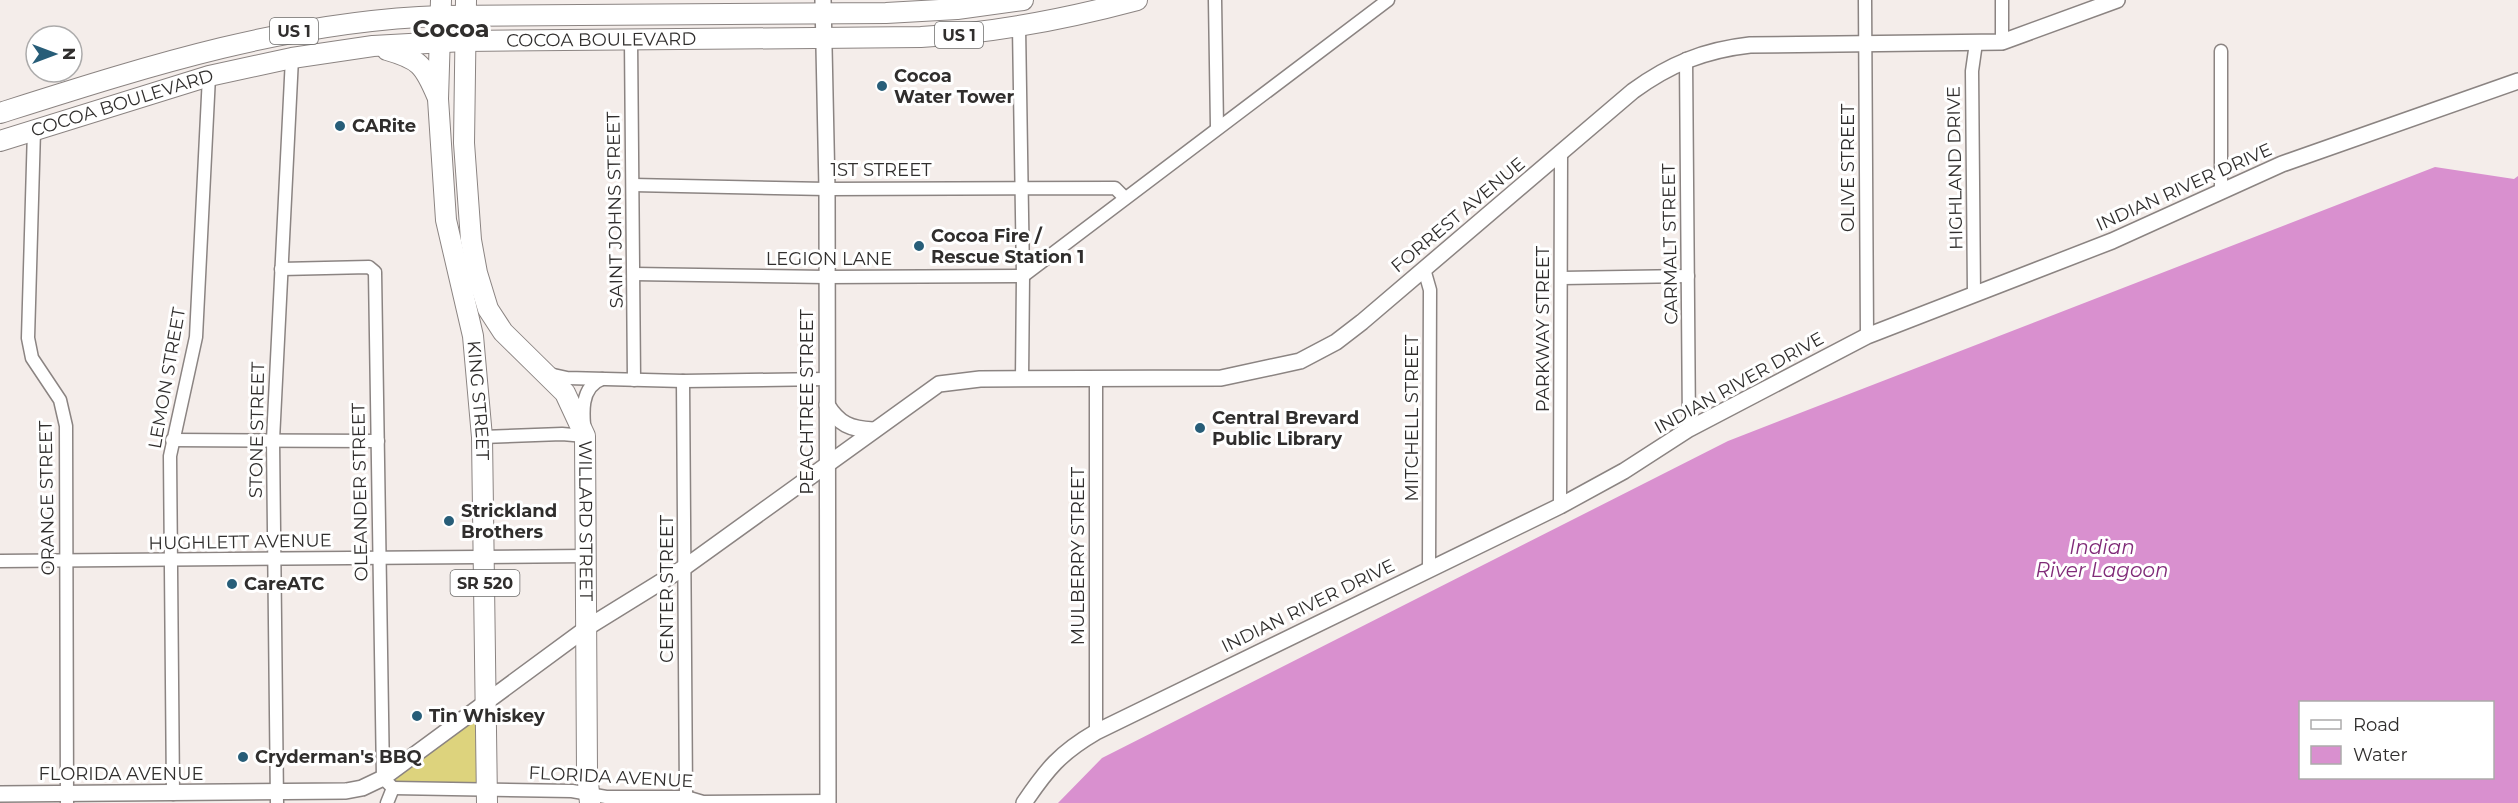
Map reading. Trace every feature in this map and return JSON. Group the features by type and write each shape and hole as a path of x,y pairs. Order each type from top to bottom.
{"main road":[{"name":"COCOA BOULEVARD","path":"0,113 150,65 254,38 441,8 823,7 921,12 1020,0"},
{"name":"COCOA BOULEVARD","path":"0,141 209,76 292,58 373,46 465,41 921,38 1061,20 1137,0"},
{"name":"KING STREET","path":"441,8 438,99 446,220 473,336 482,437 487,797"},
{"path":"465,41 466,8"},
{"name":"WILLARD STREET","path":"465,41 465,143 471,240 477,273 488,309 503,332 549,374 566,393 585,436 589,798"},
{"path":"373,46 409,56 420,63 428,74 438,99"},
{"path":"34,130 42,115 63,93"}],"street":[{"path":"1215,0 1217,127"},
{"path":"1023,276 1217,127 1388,0"},
{"name":"OLIVE STREET","path":"1865,0 1867,336"},
{"path":"2002,0 2002,42"},
{"name":"FORREST AVENUE","path":"388,783 486,702 588,627 686,567 939,384 968,380 1221,378 1300,361 1336,342 1633,90 1654,75 1686,59 1718,49 1750,45 2002,42 2117,0"},
{"name":"PEACHTREE STREET","path":"823,7 827,189 828,802"},
{"path":"1019,27 1023,276 1022,379"},
{"name":"SAINT JOHNS STREET","path":"632,40 634,380"},
{"name":"HIGHLAND DRIVE","path":"1974,294 1972,71 1976,43"},
{"path":"2221,190 2222,51"},
{"name":"STONE STREET","path":"277,798 273,440 292,58"},
{"name":"CARMALT STREET","path":"1686,59 1689,429"},
{"name":"LEMON STREET","path":"173,794 170,560 172,440 196,337 209,76"},
{"name":"INDIAN RIVER DRIVE","path":"1024,803 1046,771 1067,749 1096,732 1560,506 1624,471 1689,429 1867,336 2112,241 2282,164 2518,81"},
{"name":"ORANGE STREET","path":"34,130 28,338 32,358 60,400 66,426 67,798"},
{"name":"PARKWAY STREET","path":"1560,506 1561,152"},
{"name":"1ST STREET","path":"633,185 827,189 1115,188 1125,198"},
{"name":"OLEANDER STREET","path":"281,268 369,267 375,272 378,558 387,803"},
{"name":"MITCHELL STREET","path":"1424,269 1430,290 1429,568"},
{"name":"LEGION LANE","path":"634,274 826,278 1023,276"},
{"path":"1562,278 1689,276"},
{"path":"549,374 602,379 684,381 827,379"},
{"path":"482,437 562,434 585,436 585,400 590,388 602,379"},
{"name":"MULBERRY STREET","path":"1096,379 1096,732"},
{"name":"CENTER STREET","path":"684,381 686,797"},
{"path":"826,403 837,420 853,429 873,430"},
{"path":"172,440 378,441"},
{"name":"HUGHLETT AVENUE","path":"0,561 588,556"},
{"name":"FLORIDA AVENUE","path":"0,794 67,798 173,794 277,798 346,791 388,783 473,788 487,797 686,797 703,802 828,802"}],"shaded area":[{"path":"480,714 480,783 395,782 392,779"}],"water":[{"name":"Indian River Lagoon","path":"2435,167 2514,179 2518,176 2518,803 1058,803 1102,758 1728,441"}],"place":[{"name":"Cocoa Water Tower","path":"882,86"},
{"name":"CARite","path":"340,126"},
{"name":"Cocoa Fire / Rescue Station 1","path":"919,246"},
{"name":"Central Brevard Public Library","path":"1200,428"},
{"name":"Strickland Brothers","path":"449,521"},
{"name":"CareATC","path":"232,584"},
{"name":"Tin Whiskey","path":"417,716"},
{"name":"Cryderman's BBQ","path":"243,757"}],"district":[{"name":"Cocoa","path":"451,28"}]}
